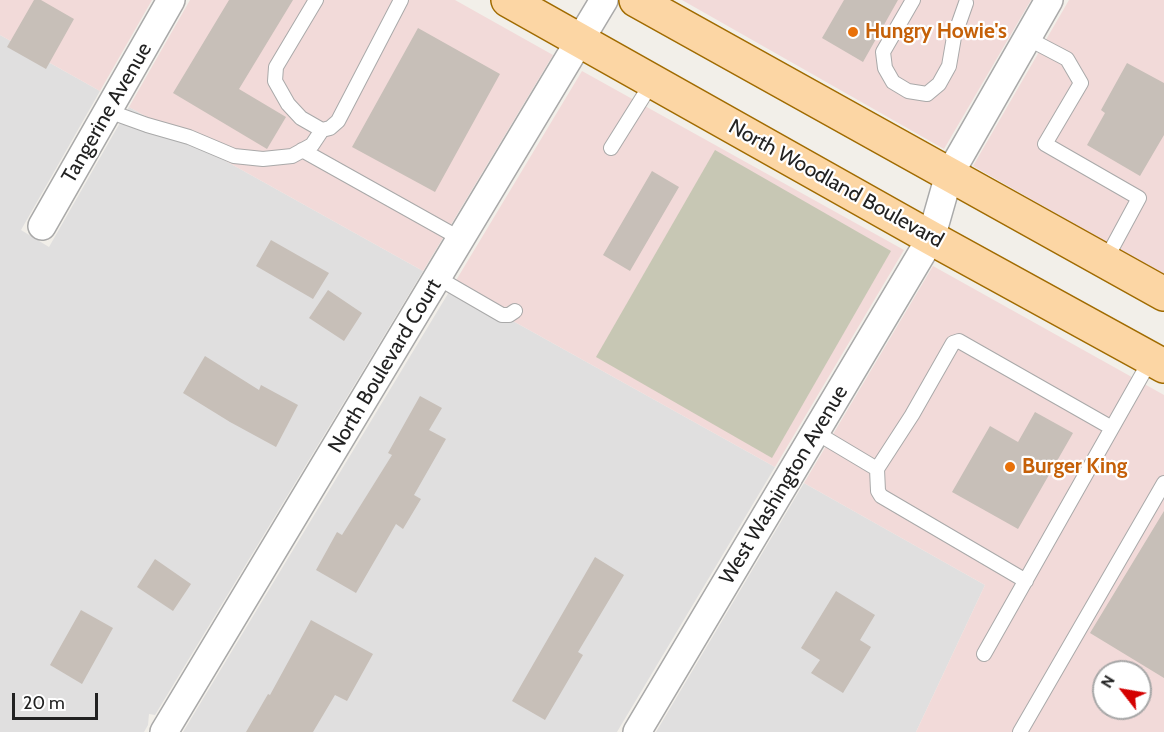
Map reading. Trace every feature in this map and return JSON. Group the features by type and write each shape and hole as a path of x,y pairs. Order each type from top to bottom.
{"main road":[{"path":"636,0 1164,294"},
{"name":"North Woodland Boulevard","path":"513,1 931,238 1158,362"}],"street":[{"name":"Tangerine Avenue","path":"42,226 171,0"},
{"name":"North Boulevard Court","path":"164,731 604,0"},
{"name":"West Washington Avenue","path":"637,732 931,238 949,175 1050,0"}],"lane":[{"path":"316,0 276,67 275,81 288,104 301,118 322,130"},
{"path":"108,111 189,138 234,156 263,159 291,156 312,145 322,130 330,128 338,121 402,0"},
{"path":"913,0 883,52 885,68 893,82 901,87 908,91 927,94 939,84 949,66 954,38 966,3"},
{"path":"1027,39 1067,59 1081,83 1045,144 1139,198 1105,261"},
{"path":"611,148 653,81"},
{"path":"302,150 461,240"},
{"path":"438,278 502,315 515,311"},
{"path":"1026,581 881,496 878,491 877,469 912,415 953,343 959,341 1112,428"},
{"path":"984,654 1112,428 1158,362"},
{"path":"815,432 877,469"},
{"path":"1020,732 1164,483"}],"shaded area":[{"path":"0,0 152,0 100,91 0,35"},
{"path":"190,0 455,0 553,55 423,271 129,107"},
{"path":"682,0 1031,0 944,149"},
{"path":"1069,0 1164,0 1164,275 973,166"},
{"path":"0,35 100,91 21,230 49,247 129,107 423,271 155,715 149,714 148,725 144,732 0,732"},
{"path":"582,71 904,250 775,467 452,287"},
{"path":"715,150 891,251 772,458 596,357"},
{"path":"933,266 1164,395 1164,732 916,732 985,585 804,483"},
{"path":"452,287 775,467 617,732 183,732"},
{"path":"804,483 985,585 916,732 656,732"}],"building":[{"path":"34,0 41,0 74,19 46,69 7,47"},
{"path":"229,0 293,0 239,89 286,117 267,149 173,93"},
{"name":"Hungry Howie's","path":"844,0 898,0 863,62 822,38"},
{"path":"418,28 500,74 435,192 352,147"},
{"path":"1127,63 1164,83 1164,135 1140,176 1087,145 1105,113 1101,110"},
{"path":"652,171 679,187 630,271 603,255"},
{"path":"271,240 329,273 313,299 256,266"},
{"path":"328,290 362,313 344,341 309,318"},
{"path":"205,356 259,390 261,385 298,405 276,447 183,393"},
{"path":"420,396 442,408 429,430 446,439 414,495 421,499 403,529 396,524 356,593 316,570 337,532 342,535 392,455 388,453"},
{"name":"Burger King","path":"1035,412 1073,433 1018,529 952,492 990,426 1018,442"},
{"path":"1164,511 1164,678 1152,671 1152,660 1134,660 1090,633"},
{"path":"595,557 624,575 578,652 583,655 545,720 512,701"},
{"path":"155,559 191,584 173,611 137,587"},
{"path":"836,591 875,615 860,640 871,647 843,693 811,673 820,660 801,648"},
{"path":"81,610 113,628 82,684 50,665"},
{"path":"311,620 373,654 347,701 335,695 313,732 246,732 268,694 270,695"}],"place":[{"name":"Hungry Howie's","path":"853,32"},
{"name":"Burger King","path":"1010,467"}]}
